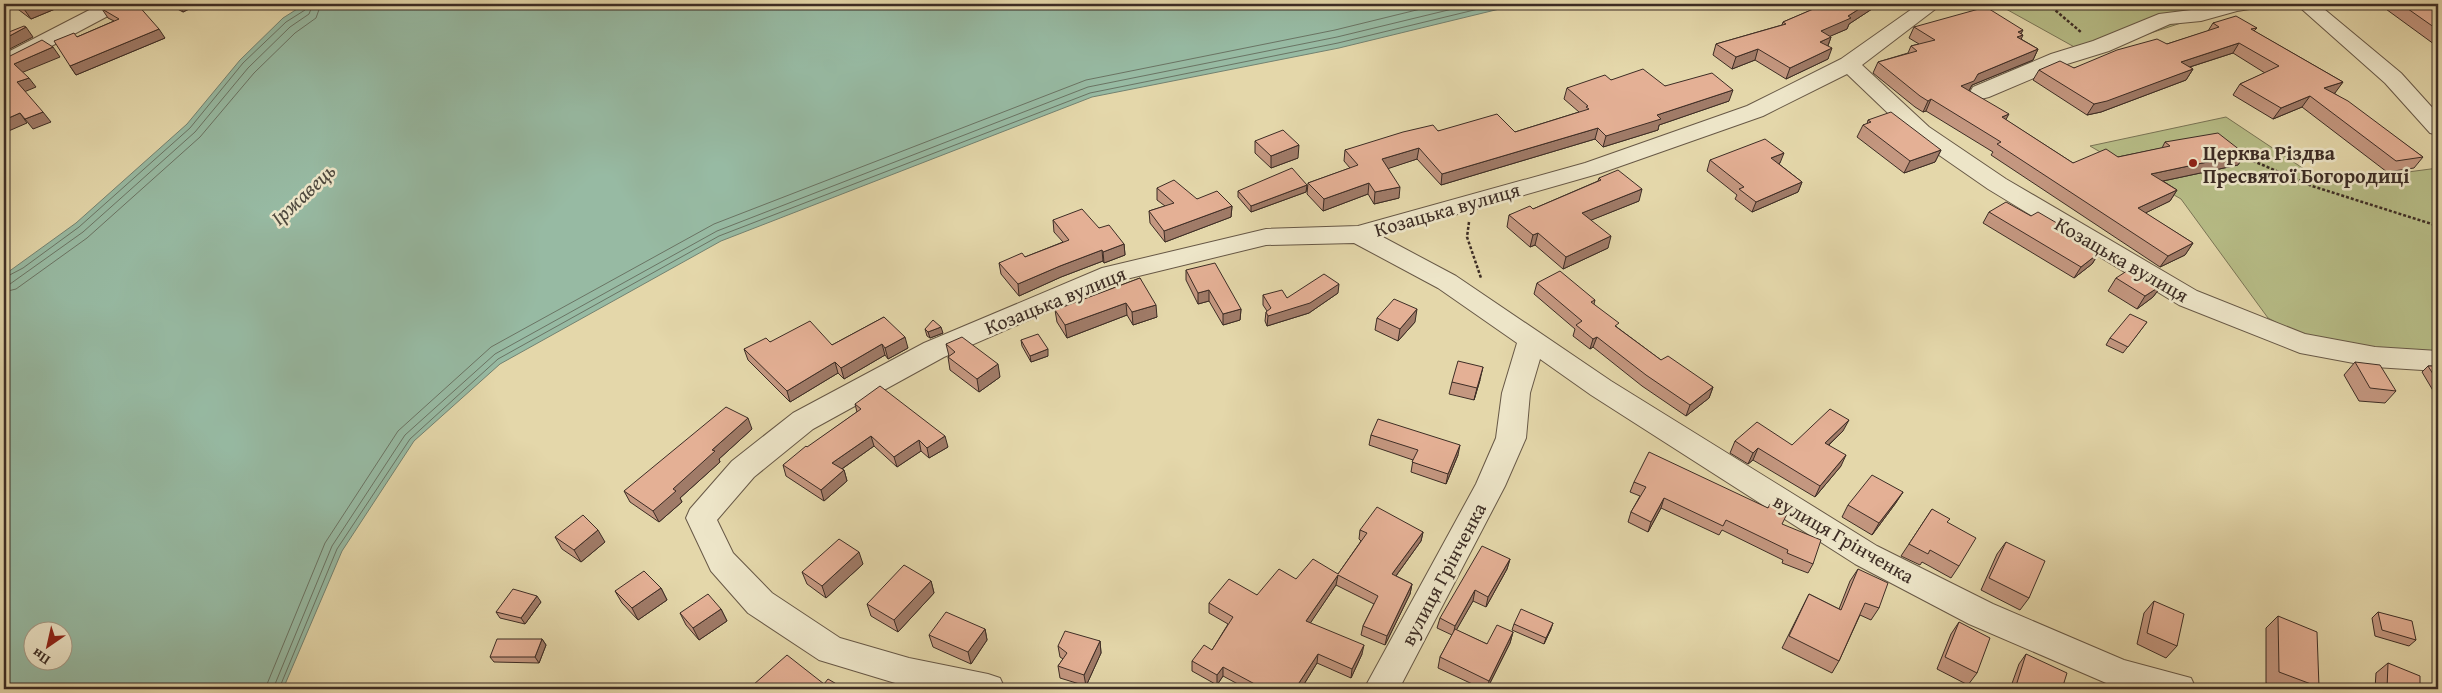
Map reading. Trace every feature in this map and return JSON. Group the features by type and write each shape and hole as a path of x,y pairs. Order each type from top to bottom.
{"street":[{"path":"4,62 116,4"},
{"name":"Козацька вулиця","path":"988,689 909,673 831,650 760,603 722,562 701,518 743,469 803,421 934,350 1111,274 1266,237 1358,234 1593,168 1754,111 1849,64 1932,4"},
{"path":"1981,92 2059,59 2101,46 2166,18 2201,14 2235,5 2249,4"},
{"path":"2306,4 2392,78 2438,128"},
{"name":"Козацька вулиця","path":"1849,64 1921,132 1996,184 2188,298 2300,343 2375,357 2438,361"},
{"path":"2392,78 2438,98"},
{"name":"вулиця Грінченка","path":"1358,234 1447,282 1500,317 1531,342 1632,408 1866,554 1981,614 2120,674 2179,689"},
{"name":"вулиця Грінченка","path":"1381,689 1494,478 1511,438 1516,393 1531,342"}],"path":[{"path":"2048,4 2075,28 2101,46"},
{"path":"2236,153 2268,170 2302,184 2438,226"},
{"path":"1488,198 1468,224 1467,237 1480,276 1500,317"}],"shaded area":[{"path":"1997,4 2223,4 2197,13 2187,21 2087,54"},
{"path":"2226,117 2325,183 2438,168 2438,354 2371,350 2328,341 2291,330 2268,318 2181,199 2090,146"}],"water":[{"name":"Іржавець","path":"305,4 1520,4 1339,48 1092,97 721,241 500,364 414,441 342,551 283,689 4,689 4,275 76,223 187,124 240,60 283,18"}],"building":[{"path":"16,4 38,4 24,9"},
{"path":"112,4 137,4 159,29 70,66 54,41 74,33 77,37 119,19 102,9"},
{"path":"1825,4 1867,4 1848,16 1851,18 1821,31 1831,37 1820,42 1832,48 1790,68 1758,49 1736,57 1716,44 1786,24 1783,22"},
{"path":"2401,4 2438,4 2438,30"},
{"path":"1986,7 2023,30 2018,32 2023,35 2017,37 2038,49 1978,74 1974,81 1961,86 2009,114 2002,117 2073,163 2106,149 2118,157 2170,146 2165,142 2218,133 2245,154 2151,174 2177,190 2138,208 2193,243 2168,256 1997,144 2001,142 1931,99 1928,101 1920,96 1878,62 1917,51 1911,46 1935,40 1914,27"},
{"path":"2236,16 2257,28 2251,29 2343,82 2324,88 2348,101 2423,157 2396,161 2310,96 2281,108 2240,84 2279,66 2239,43 2181,62 2193,69 2107,101 2094,104 2039,70 2060,61 2074,68 2117,50 2157,39 2167,44 2219,27 2213,23"},
{"path":"24,26 26,27 4,39 4,34"},
{"path":"42,40 53,47 14,64 29,78 17,82 43,112 25,119 20,113 4,120 4,59"},
{"path":"1643,69 1665,86 1712,73 1733,90 1657,115 1661,119 1606,136 1598,128 1442,174 1419,148 1382,159 1400,187 1375,192 1369,183 1324,199 1308,183 1358,165 1345,150 1403,132 1433,125 1438,131 1497,114 1515,132 1589,109 1567,88 1605,75 1611,80"},
{"path":"1891,112 1941,150 1910,161 1863,125 1871,122 1868,120"},
{"path":"1283,130 1299,145 1271,156 1255,141"},
{"path":"1765,139 1784,153 1771,158 1802,182 1756,202 1739,189 1744,187 1710,160"},
{"path":"1292,168 1307,185 1251,206 1238,191"},
{"path":"1618,170 1642,189 1582,213 1611,236 1566,257 1538,233 1533,235 1509,215 1530,206 1533,209 1601,180 1599,178"},
{"path":"1174,180 1197,199 1217,191 1232,206 1164,231 1149,211 1174,203 1157,188"},
{"path":"2006,202 2031,216 2038,212 2067,229 2062,232 2099,253 2081,267 1989,212"},
{"path":"1082,209 1099,228 1109,225 1124,244 1103,252 1102,250 1018,284 999,263 1022,253 1025,257 1069,240 1053,220"},
{"path":"1215,263 1241,309 1223,314 1209,290 1198,293 1186,270"},
{"path":"2133,267 2162,285 2145,296 2116,278"},
{"path":"1560,271 1595,300 1591,302 1619,323 1615,326 1661,360 1668,356 1713,387 1690,405 1646,375 1597,337 1593,339 1576,325 1582,321 1537,283"},
{"path":"1324,274 1339,284 1310,303 1268,316 1266,312 1271,308 1263,295 1282,290 1287,298"},
{"path":"1140,278 1156,305 1132,312 1126,303 1065,325 1055,310"},
{"path":"1394,299 1417,309 1400,329 1377,318"},
{"path":"2130,314 2147,322 2128,347 2110,338"},
{"path":"884,317 905,337 885,348 882,344 841,368 835,362 787,391 744,349 766,338 770,342 810,321 832,345"},
{"path":"933,320 941,327 928,332 925,329"},
{"path":"1038,334 1048,349 1030,356 1021,340"},
{"path":"962,337 998,364 977,379 948,357 955,352 946,344"},
{"path":"1458,361 1483,367 1477,388 1452,382"},
{"path":"2355,362 2380,365 2396,391 2370,388"},
{"path":"2428,366 2438,366 2438,382"},
{"path":"880,386 945,436 927,448 919,440 894,457 871,436 832,463 844,470 821,490 783,465 806,446 861,409 855,404"},
{"path":"726,407 748,418 712,450 715,451 673,489 676,491 653,511 624,491"},
{"path":"1830,409 1849,420 1825,443 1846,455 1820,486 1758,448 1753,453 1735,441 1757,422 1792,445"},
{"path":"1378,419 1460,445 1448,474 1412,462 1418,450 1371,435"},
{"path":"1649,452 1768,508 1770,504 1788,512 1782,524 1821,540 1813,564 1787,553 1788,550 1726,520 1723,526 1664,498 1651,522 1631,512 1646,487 1634,482"},
{"path":"1872,475 1903,492 1879,523 1848,505"},
{"path":"1377,507 1423,532 1392,574 1412,584 1387,636 1363,626 1378,596 1338,575 1306,621 1364,645 1352,669 1318,654 1295,689 1264,689 1223,667 1217,675 1192,661 1204,645 1212,650 1233,617 1209,603 1229,579 1257,595 1279,569 1296,579 1313,559 1338,574 1367,533 1360,530"},
{"path":"1932,509 1950,519 1947,522 1976,538 1959,566 1930,550 1928,554 1909,544"},
{"path":"583,515 598,530 574,550 555,537"},
{"path":"839,539 859,552 822,586 802,572"},
{"path":"2006,542 2045,561 2029,598 1989,578"},
{"path":"1482,546 1510,559 1488,597 1475,590 1455,626 1440,618"},
{"path":"904,565 931,581 894,620 867,604"},
{"path":"1858,569 1888,583 1879,608 1865,603 1839,661 1789,636 1809,594 1841,610"},
{"path":"644,571 661,588 632,608 615,591"},
{"path":"513,589 537,596 521,618 496,612"},
{"path":"708,594 721,609 693,628 680,613"},
{"path":"2154,601 2184,614 2177,646 2147,633"},
{"path":"1521,609 1553,623 1546,638 1514,624"},
{"path":"946,612 985,629 968,652 929,635"},
{"path":"2378,612 2412,621 2416,640 2382,630"},
{"path":"2278,616 2317,632 2319,687 2279,672"},
{"path":"1959,622 1990,638 1977,673 1945,657"},
{"path":"1497,625 1513,632 1489,681 1440,657 1455,629 1487,644"},
{"path":"1065,631 1100,641 1084,675 1058,666 1067,653 1058,646"},
{"path":"497,639 542,639 535,657 490,657"},
{"path":"2026,654 2067,673 2062,689 2015,689"},
{"path":"787,655 824,684 828,679 845,689 759,689 753,685"},
{"path":"2388,663 2420,676 2420,689 2387,689"},
{"path":"523,684 522,689 491,689"}],"place":[{"name":"Церква Різдва Пресвятої Богородиці","path":"2193,163"}]}
